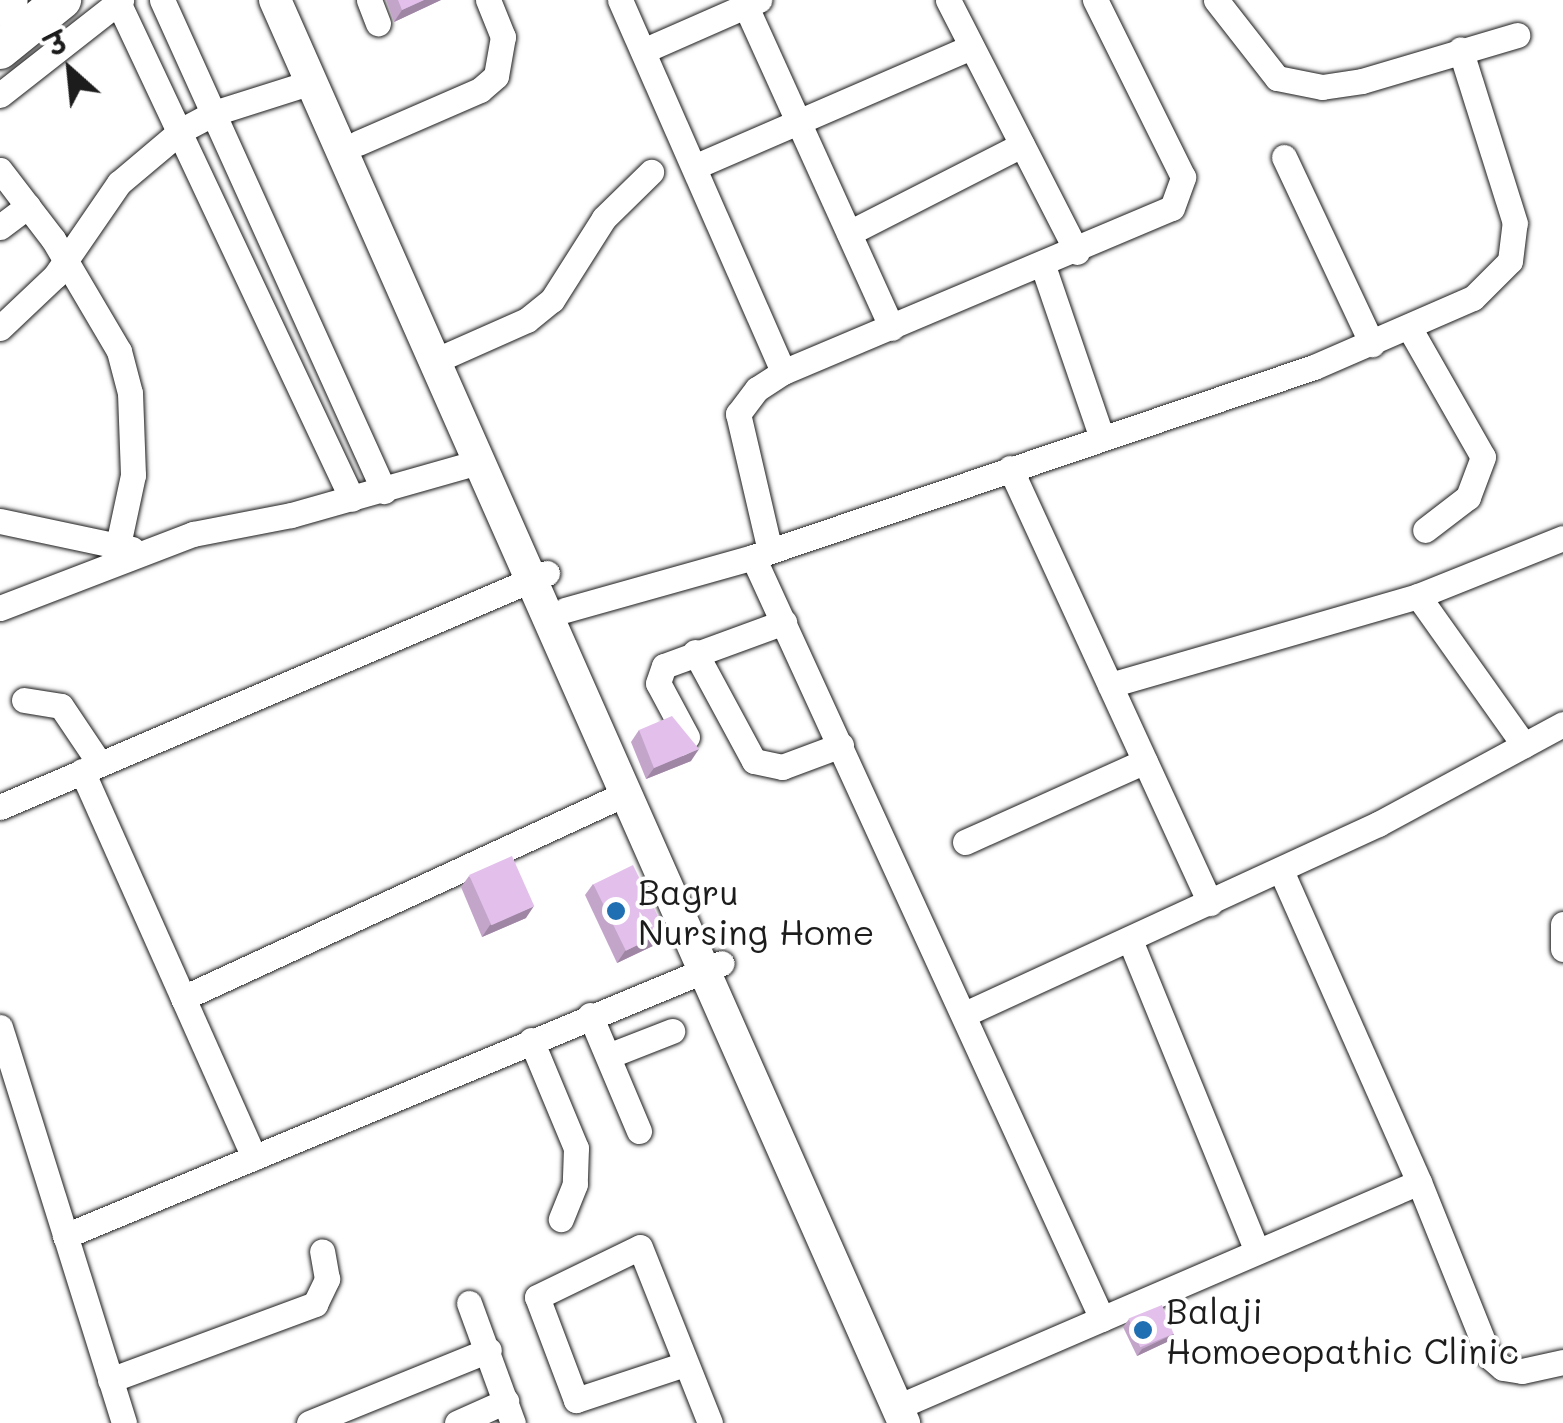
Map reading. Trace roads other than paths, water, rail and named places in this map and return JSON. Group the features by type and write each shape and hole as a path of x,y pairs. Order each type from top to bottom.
{"highway":[{"path":"0,7 9,0"},
{"path":"0,50 62,0"}],"main road":[{"path":"275,0 478,462 540,576 565,610 911,1416"},
{"path":"292,0 448,355 628,792 716,966"}],"street":[{"path":"162,0 384,492"},
{"path":"358,143 480,90 496,76 503,37 488,0"},
{"path":"620,0 783,372"},
{"path":"1095,0 1183,177 1183,193 1172,208 1077,252 783,372 757,388 738,414 762,554 784,622 1102,1318"},
{"path":"1216,0 1254,57 1277,78 1296,84 1362,81 1517,35"},
{"path":"0,96 119,1 352,498"},
{"path":"643,52 749,2 892,328"},
{"path":"954,2 971,47 1077,252"},
{"path":"146,58 180,38"},
{"path":"694,167 971,47"},
{"path":"565,610 762,554 1102,438 1372,344 1473,298 1516,247 1515,223 1460,50"},
{"path":"0,328 67,260 119,182 182,130 214,113 312,82"},
{"path":"849,233 1022,145"},
{"path":"1284,157 1372,344"},
{"path":"0,170 67,260 119,350 130,393 133,476 129,548"},
{"path":"448,355 527,320 552,300 604,218 651,172"},
{"path":"0,227 28,206"},
{"path":"234,242 264,226"},
{"path":"1043,266 1102,438"},
{"path":"272,326 304,312"},
{"path":"1410,329 1483,457 1468,497 1426,530"},
{"path":"317,423 347,409"},
{"path":"0,608 129,548 384,492 478,462"},
{"path":"1010,468 1210,903"},
{"path":"0,522 129,548"},
{"path":"1110,685 1418,596 1563,538"},
{"path":"0,806 540,576"},
{"path":"1418,596 1524,745"},
{"path":"687,737 658,674 695,652 784,622"},
{"path":"695,652 754,762 782,767 842,745"},
{"path":"24,700 60,706 75,718 183,998 254,1157"},
{"path":"965,1014 1280,870 1563,724"},
{"path":"965,842 1145,761"},
{"path":"183,998 628,792"},
{"path":"1280,870 1419,1182 1489,1356 1503,1368 1522,1371 1563,1362"},
{"path":"1563,924 1563,949"},
{"path":"1130,940 1258,1252"},
{"path":"65,1236 590,1015 716,966"},
{"path":"590,1015 639,1131"},
{"path":"0,1027 124,1423"},
{"path":"608,1056 672,1030"},
{"path":"532,1040 576,1148 575,1184 562,1219"},
{"path":"911,1416 1102,1318 1419,1182"},
{"path":"685,1364 576,1400 537,1297 640,1247 710,1423"},
{"path":"110,1380 315,1304 327,1280 322,1251"},
{"path":"457,1423 510,1412 468,1303"},
{"path":"308,1423 488,1350"}],"place":[{"name":"Bagru Nursing Home","path":"616,911"},
{"name":"Balaji Homoeopathic Clinic","path":"1143,1330"}]}
